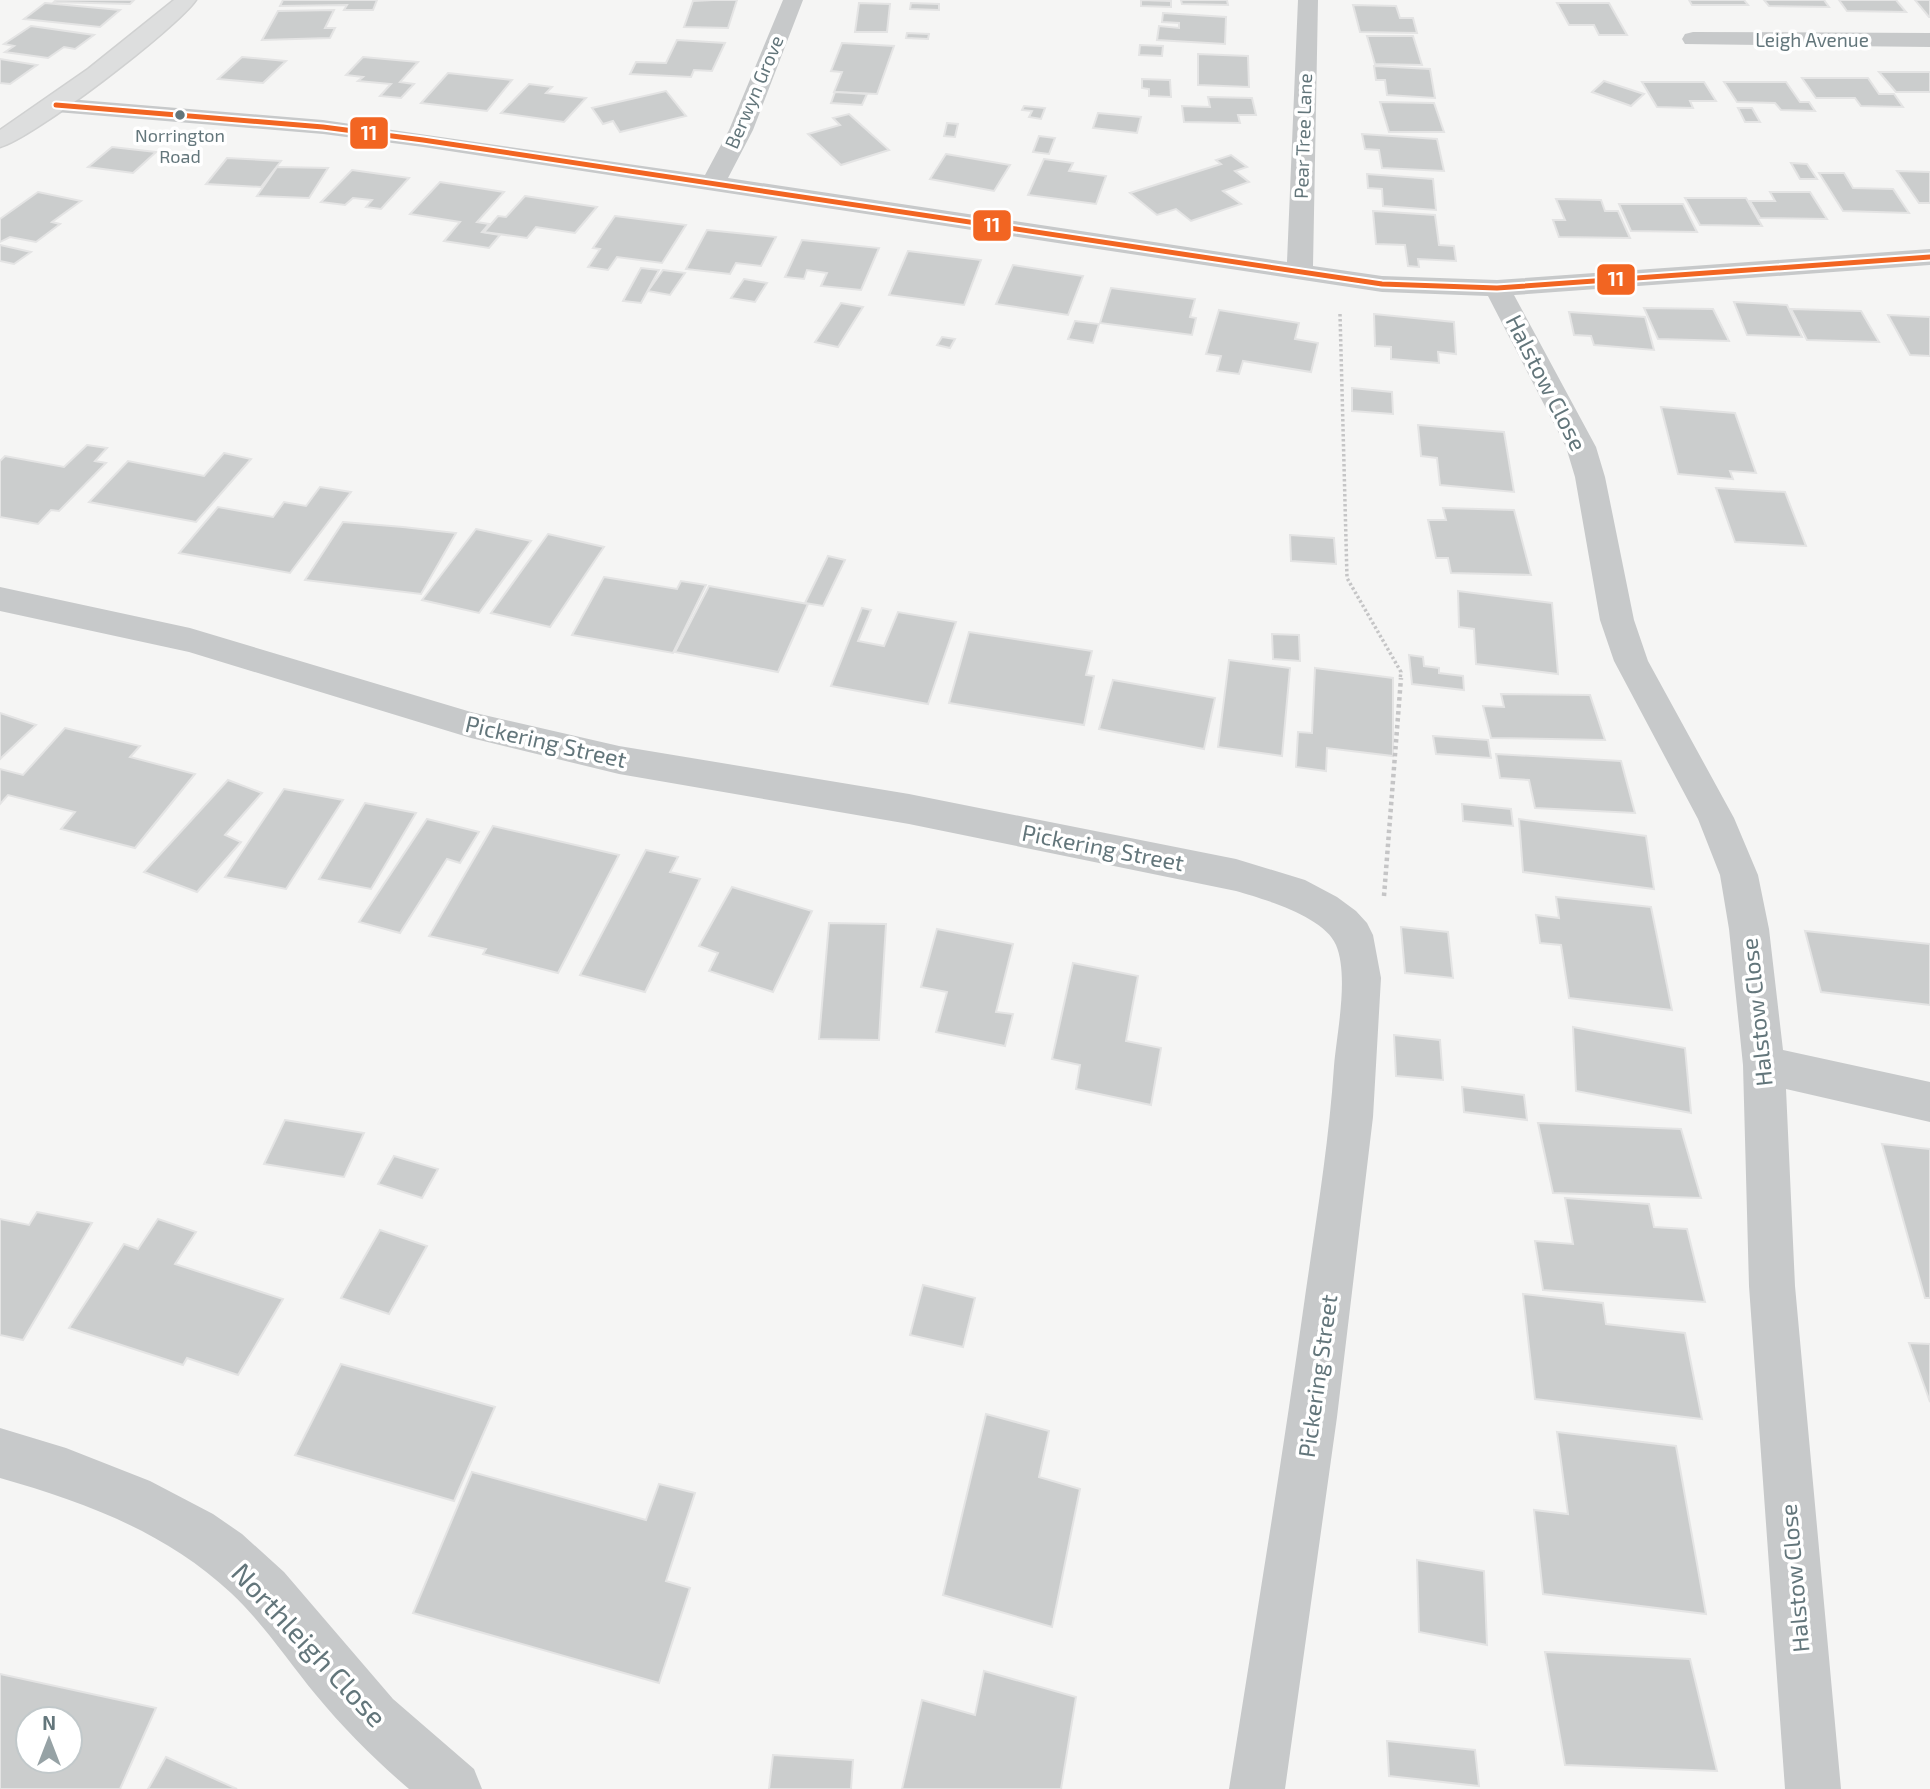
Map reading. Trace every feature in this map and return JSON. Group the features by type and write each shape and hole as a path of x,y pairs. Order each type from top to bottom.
{"highway":[{"path":"0,140 56,104 151,33 186,0"}],"street":[{"name":"Berwyn Grove","path":"713,183 741,130 793,0"},
{"name":"Pear Tree Lane","path":"1300,273 1308,0"},
{"name":"Leigh Avenue","path":"1693,39 1930,40"},
{"path":"56,104 323,127 713,183 1300,273 1426,288 1497,288 1930,257"},
{"name":"Halstow Close","path":"1497,288 1581,447 1590,477 1617,620 1632,661 1716,818 1739,875 1749,929 1764,1066 1772,1286 1813,1789"},
{"name":"Pickering Street","path":"0,599 190,640 471,725 619,760 909,809 1236,875 1291,891 1324,908 1353,935 1361,978 1352,1118 1313,1417 1257,1789"},
{"path":"1764,1066 1930,1101"},
{"name":"Northleigh Close","path":"0,1453 37,1463 146,1505 200,1536 249,1574 296,1624 362,1708 454,1789"}],"path":[{"path":"1339,278 1347,578 1401,672 1381,927 1353,935"}],"building":[{"path":"134,0 130,4 54,2"},
{"path":"283,0 377,0 373,10 344,10 347,5 280,6"},
{"path":"737,0 728,28 684,27 693,1"},
{"path":"1141,0 1171,1 1171,7 1141,6"},
{"path":"1181,0 1227,0 1228,5 1182,4"},
{"path":"1689,0 1744,0 1748,5 1692,5"},
{"path":"1764,0 1824,0 1829,7 1769,6"},
{"path":"1839,0 1896,0 1906,12 1847,11"},
{"path":"1915,0 1930,0 1930,17 1929,17"},
{"path":"45,3 120,10 100,27 24,19"},
{"path":"859,3 890,4 887,32 855,32"},
{"path":"911,3 939,4 939,10 910,9"},
{"path":"1557,3 1609,3 1627,35 1599,35 1594,25 1569,25"},
{"path":"1353,5 1396,6 1400,18 1413,18 1417,33 1360,32"},
{"path":"334,10 325,28 335,28 330,38 262,40 278,11"},
{"path":"1163,13 1226,17 1225,44 1157,40 1159,26 1179,28 1179,23 1162,22"},
{"path":"31,26 94,35 75,49 64,47 48,58 5,52 14,46 4,44"},
{"path":"907,33 929,34 928,39 906,38"},
{"path":"1367,36 1413,36 1422,65 1375,64"},
{"path":"677,40 725,43 712,71 694,70 691,77 630,74 636,62 666,63"},
{"path":"842,43 894,46 877,94 834,92 842,72 831,71"},
{"path":"1140,45 1163,46 1162,56 1139,55"},
{"path":"1198,54 1248,56 1249,87 1198,85"},
{"path":"242,57 286,61 263,83 218,79"},
{"path":"363,57 418,62 400,82 414,84 401,98 380,96 391,84 358,81 363,77 346,75"},
{"path":"0,59 37,65 10,84 0,83"},
{"path":"1374,66 1430,69 1435,98 1387,95 1385,80 1376,80"},
{"path":"1879,72 1930,72 1930,92 1896,92"},
{"path":"448,73 512,80 487,111 421,103"},
{"path":"1802,78 1868,78 1879,94 1894,94 1903,107 1861,106 1855,98 1816,98"},
{"path":"1142,79 1170,80 1171,97 1149,96 1149,89 1142,88"},
{"path":"1604,81 1644,94 1631,106 1592,92"},
{"path":"1642,82 1704,82 1716,101 1690,101 1693,108 1657,107"},
{"path":"1724,82 1786,82 1800,102 1809,102 1815,111 1781,110 1775,103 1737,102"},
{"path":"529,84 552,87 546,93 586,98 564,122 501,113"},
{"path":"666,91 686,116 620,132 613,121 603,124 592,108"},
{"path":"835,92 867,94 862,105 831,103"},
{"path":"1208,97 1252,98 1256,115 1238,115 1240,123 1184,122 1182,106 1210,107"},
{"path":"1380,102 1434,103 1444,132 1389,132"},
{"path":"1024,106 1045,108 1041,119 1029,117 1032,111 1022,110"},
{"path":"1738,108 1752,108 1760,122 1745,122"},
{"path":"1098,113 1141,117 1137,133 1093,128"},
{"path":"849,114 889,150 841,165 808,134 840,125 833,118"},
{"path":"947,123 958,124 955,137 944,136"},
{"path":"1362,134 1437,139 1444,171 1382,168 1379,150 1365,149"},
{"path":"1039,136 1055,138 1049,154 1033,152"},
{"path":"112,147 156,152 133,173 88,167"},
{"path":"946,154 1010,165 994,191 930,179"},
{"path":"1231,155 1247,167 1235,171 1249,182 1223,191 1241,204 1191,221 1176,209 1157,215 1130,193 1221,164 1216,160"},
{"path":"227,158 281,161 261,187 206,184"},
{"path":"1044,159 1073,163 1069,171 1106,176 1096,204 1028,195"},
{"path":"1791,163 1807,164 1817,179 1800,179"},
{"path":"277,167 328,168 309,198 257,196"},
{"path":"352,170 409,178 381,209 366,207 372,200 353,198 345,205 321,202"},
{"path":"1897,171 1930,172 1930,203 1919,203"},
{"path":"1819,173 1844,173 1853,188 1893,189 1909,213 1843,211"},
{"path":"1367,174 1433,179 1436,210 1383,206 1382,189 1368,188"},
{"path":"440,182 504,192 477,222 489,224 482,232 500,235 489,248 444,241 460,222 410,214"},
{"path":"38,192 81,201 52,222 60,224 36,242 10,237 0,242 0,219"},
{"path":"1770,192 1810,192 1827,219 1760,218 1750,201 1775,201"},
{"path":"525,196 597,207 575,233 536,227 527,238 484,232 498,216 506,217"},
{"path":"1685,198 1746,198 1762,226 1700,225"},
{"path":"1556,199 1601,200 1605,211 1618,211 1630,238 1559,237 1553,220 1565,220"},
{"path":"1619,204 1683,204 1697,232 1631,231"},
{"path":"1373,211 1435,215 1439,245 1454,246 1456,261 1418,259 1419,267 1408,266 1405,245 1376,244"},
{"path":"615,216 686,225 662,263 617,257 608,270 588,267 600,249 593,248"},
{"path":"707,230 776,237 761,266 736,263 730,274 686,269"},
{"path":"802,240 879,248 861,290 821,286 827,273 807,270 804,279 785,277"},
{"path":"0,245 31,252 14,264 0,261"},
{"path":"908,251 981,260 964,305 889,295"},
{"path":"1013,265 1083,276 1068,315 996,304"},
{"path":"641,268 659,270 641,303 623,301"},
{"path":"663,270 685,273 670,295 648,291"},
{"path":"744,279 767,283 755,302 731,298"},
{"path":"1111,288 1195,299 1190,317 1196,318 1192,335 1100,323"},
{"path":"1734,302 1787,305 1802,337 1747,335"},
{"path":"841,303 863,307 838,347 815,342"},
{"path":"1644,308 1713,309 1729,341 1658,339"},
{"path":"1791,309 1861,311 1879,342 1807,340"},
{"path":"1219,310 1299,323 1295,339 1318,343 1311,372 1243,361 1239,374 1217,371 1221,356 1206,354"},
{"path":"1569,312 1645,317 1654,350 1594,345 1591,336 1574,335"},
{"path":"1374,314 1454,322 1456,354 1438,352 1439,363 1391,359 1391,347 1375,346"},
{"path":"1888,315 1930,317 1930,356 1910,355"},
{"path":"1075,321 1099,324 1093,343 1068,339"},
{"path":"942,337 955,339 950,348 937,345"},
{"path":"1352,388 1392,392 1393,414 1352,411"},
{"path":"1661,407 1735,413 1756,473 1730,471 1733,479 1678,474"},
{"path":"1418,425 1504,432 1514,492 1440,485 1437,458 1421,456"},
{"path":"87,445 107,448 95,461 106,463 59,511 51,510 38,524 0,517 0,461 5,456 64,467"},
{"path":"224,453 251,459 196,522 89,502 128,461 204,476"},
{"path":"320,487 351,492 290,573 179,553 218,507 273,517 284,502 306,506"},
{"path":"1716,488 1785,492 1806,546 1735,542"},
{"path":"1443,508 1514,510 1531,575 1451,573 1448,558 1436,558 1428,520 1446,520"},
{"path":"343,522 456,533 421,594 305,580"},
{"path":"476,529 531,541 479,613 422,600"},
{"path":"548,534 604,547 550,627 491,613"},
{"path":"1290,535 1334,538 1336,564 1291,561"},
{"path":"828,556 845,560 823,606 805,603"},
{"path":"604,577 677,589 681,581 706,585 673,653 572,635"},
{"path":"709,586 808,604 778,672 675,652"},
{"path":"1458,591 1552,603 1558,674 1476,664 1474,629 1459,627"},
{"path":"862,608 871,610 858,641 884,646 898,612 956,622 928,704 831,686"},
{"path":"969,632 1092,651 1086,675 1094,676 1084,725 949,703"},
{"path":"1272,634 1299,635 1300,661 1273,659"},
{"path":"1409,655 1423,657 1424,666 1439,668 1439,673 1463,676 1464,690 1412,684"},
{"path":"1229,660 1290,668 1282,756 1218,747"},
{"path":"1315,668 1393,678 1393,756 1327,748 1326,771 1296,767 1298,732 1312,733"},
{"path":"1113,680 1215,698 1204,749 1099,729"},
{"path":"1501,694 1590,695 1605,740 1491,738 1483,706 1504,707"},
{"path":"0,713 36,725 0,759"},
{"path":"65,728 140,746 130,757 195,774 135,848 61,829 75,812 8,795 0,804 0,769 23,775"},
{"path":"1433,736 1488,740 1491,758 1436,754"},
{"path":"1496,754 1621,761 1635,813 1535,808 1529,780 1500,778"},
{"path":"228,780 262,793 225,835 241,842 197,892 144,872"},
{"path":"284,789 343,800 286,889 225,877"},
{"path":"365,803 416,813 371,889 319,879"},
{"path":"1462,804 1511,809 1513,826 1463,821"},
{"path":"427,819 479,832 460,863 447,859 400,933 359,922"},
{"path":"1519,819 1646,836 1654,889 1523,872"},
{"path":"493,826 619,855 558,973 483,954 486,949 429,936"},
{"path":"646,850 678,857 670,872 700,879 645,992 580,975"},
{"path":"732,887 812,911 773,992 709,971 718,953 699,946"},
{"path":"1556,897 1651,907 1672,1010 1569,998 1561,945 1540,943 1536,915 1559,918"},
{"path":"829,923 886,924 879,1040 819,1039"},
{"path":"1401,927 1448,932 1453,978 1405,973"},
{"path":"937,929 1013,944 996,1012 1013,1014 1005,1046 936,1032 947,992 921,987"},
{"path":"1805,931 1930,944 1930,1005 1821,992"},
{"path":"1073,963 1138,976 1126,1041 1161,1048 1151,1105 1076,1089 1080,1065 1052,1059"},
{"path":"1573,1027 1685,1048 1691,1113 1576,1091"},
{"path":"1394,1035 1440,1040 1443,1080 1396,1076"},
{"path":"1462,1087 1524,1095 1527,1120 1464,1112"},
{"path":"285,1120 364,1133 344,1177 264,1164"},
{"path":"1538,1123 1681,1129 1701,1198 1553,1193"},
{"path":"1882,1144 1930,1149 1930,1298 1925,1298"},
{"path":"394,1156 438,1169 422,1198 378,1184"},
{"path":"1565,1198 1649,1204 1654,1227 1687,1229 1705,1302 1543,1290 1535,1241 1573,1244"},
{"path":"37,1212 92,1223 23,1340 0,1335 0,1219 29,1225"},
{"path":"158,1219 196,1232 175,1264 283,1299 238,1375 187,1358 183,1365 69,1328 124,1244 138,1249"},
{"path":"380,1230 427,1246 389,1314 341,1298"},
{"path":"923,1285 975,1298 963,1347 910,1335"},
{"path":"1523,1294 1603,1303 1606,1324 1685,1333 1702,1419 1535,1399"},
{"path":"1909,1343 1930,1344 1930,1402"},
{"path":"341,1364 495,1407 454,1501 295,1455"},
{"path":"986,1414 1049,1431 1039,1477 1080,1489 1052,1627 943,1595"},
{"path":"1557,1432 1676,1446 1706,1614 1543,1594 1534,1510 1568,1514"},
{"path":"472,1472 646,1520 659,1484 695,1493 666,1581 690,1588 659,1683 413,1613"},
{"path":"1417,1560 1484,1571 1487,1645 1419,1632"},
{"path":"1545,1652 1690,1659 1717,1771 1565,1765"},
{"path":"984,1671 1076,1697 1061,1789 902,1789 922,1700 975,1715"},
{"path":"0,1674 156,1708 120,1789 0,1789"},
{"path":"1387,1741 1475,1750 1479,1786 1389,1776"},
{"path":"773,1755 853,1760 851,1789 769,1789"},
{"path":"166,1757 237,1789 148,1789"}],"transit line":[{"name":"11","path":"56,105 323,127 423,140 1382,284 1497,288 1930,257"}],"place":[{"name":"Norrington Road","path":"180,115"}]}
